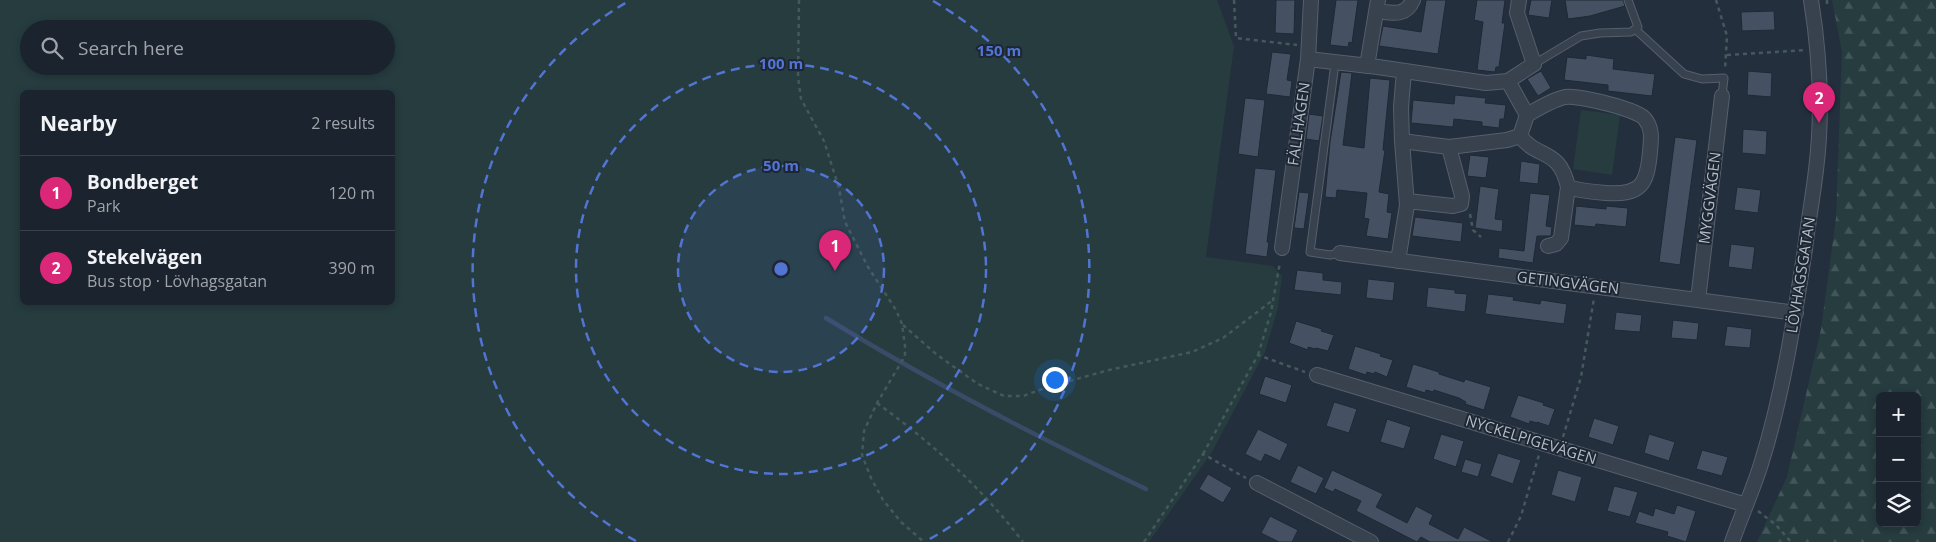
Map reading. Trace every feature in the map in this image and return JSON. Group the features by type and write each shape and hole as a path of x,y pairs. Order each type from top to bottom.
{"street":[{"name":"FÄLLHAGEN","path":"1282,248 1308,53 1311,0"},
{"path":"1367,66 1377,5 1396,13 1403,12 1409,8 1413,0"},
{"path":"1308,53 1367,66 1486,83 1508,81 1534,64 1517,13 1519,0"},
{"name":"LÖVHAGSGATAN","path":"1732,542 1761,466 1769,438 1786,368 1796,313 1816,169 1819,123 1817,50 1811,0"},
{"path":"1398,261 1407,201 1400,107 1404,71"},
{"path":"1508,81 1527,115"},
{"name":"MYGGVÄGEN","path":"1698,300 1722,96"},
{"path":"1520,136 1527,115 1548,103 1566,97 1575,97 1635,111 1645,119 1651,134 1646,175 1640,186 1624,194 1587,191 1568,187"},
{"path":"1402,142 1450,146 1508,140 1520,136"},
{"path":"1520,136 1525,144 1556,160 1562,168 1568,187 1561,238 1556,244 1548,246"},
{"path":"1407,201 1453,206 1461,204 1462,196 1450,146"},
{"name":"GETINGVÄGEN","path":"1340,253 1796,313"},
{"name":"NYCKELPIGEVÄGEN","path":"1316,376 1746,504"},
{"path":"1257,483 1372,542"}],"lane":[{"path":"1534,64 1581,36 1630,32 1635,29 1638,26 1628,0"},
{"path":"1635,29 1684,74 1702,79 1724,78 1722,96"},
{"path":"1334,71 1310,252 1330,255 1340,253"}],"path":[{"path":"799,0 798,77 801,99 824,141 839,188 846,222 868,267 896,310 902,324 904,356 864,431 862,455 871,478 883,500 901,522 924,542"},
{"path":"1234,0 1236,38 1308,53"},
{"path":"1716,0 1727,36 1724,78"},
{"path":"1827,0 1827,11"},
{"path":"1727,55 1817,50"},
{"path":"1461,204 1471,215 1473,230 1481,238"},
{"path":"1144,542 1203,454 1258,355 1273,300 1282,248"},
{"path":"1559,448 1581,377 1595,287"},
{"path":"902,324 936,354 978,384 1004,396 1024,396 1048,387 1109,370 1192,352 1223,338 1273,300"},
{"path":"1258,355 1316,376"},
{"path":"878,403 911,428 972,482 1023,542"},
{"path":"1508,542 1520,516 1542,444"},
{"path":"1203,454 1257,483"},
{"path":"1746,504 1776,525 1791,542"}],"green space":[{"path":"0,0 1217,0 1234,46 1206,257 1273,266 1282,276 1278,308 1265,352 1212,452 1149,542 0,542"},
{"path":"1832,0 1936,0 1936,542 1757,542 1787,477 1821,329 1836,218 1842,52"},
{"path":"1581,110 1620,115 1612,175 1573,169"}],"building":[{"path":"1276,0 1295,0 1294,34 1275,33"},
{"path":"1336,0 1358,0 1352,43 1349,42 1348,47 1330,45"},
{"path":"1426,0 1446,0 1438,54 1379,46 1383,26 1421,32"},
{"path":"1477,0 1505,0 1502,23 1505,23 1499,67 1496,67 1495,72 1477,70 1483,22 1474,20"},
{"path":"1531,0 1552,0 1549,18 1528,15"},
{"path":"1565,0 1623,0 1625,6 1590,16 1568,19"},
{"path":"1774,11 1775,30 1742,31 1741,12"},
{"path":"1272,52 1291,54 1287,80 1292,81 1290,97 1266,94"},
{"path":"1586,55 1614,59 1613,69 1655,74 1652,96 1608,91 1608,85 1564,80 1567,57 1586,59"},
{"path":"1541,71 1551,88 1538,96 1527,79"},
{"path":"1748,71 1772,73 1771,97 1747,95"},
{"path":"1341,72 1352,73 1343,145 1364,148 1370,78 1390,80 1383,150 1385,150 1379,192 1389,194 1387,212 1392,213 1388,239 1366,236 1369,219 1364,218 1367,193 1337,190 1336,198 1325,197 1330,142"},
{"path":"1455,95 1486,98 1485,103 1506,105 1504,119 1500,119 1499,128 1482,126 1482,122 1454,119 1453,127 1411,123 1413,100 1454,104"},
{"path":"1245,98 1265,100 1258,157 1238,154"},
{"path":"1309,114 1323,116 1319,141 1306,139"},
{"path":"1743,129 1767,131 1766,155 1742,153"},
{"path":"1675,137 1697,140 1680,265 1659,262"},
{"path":"1470,155 1489,157 1486,178 1467,176"},
{"path":"1521,161 1540,164 1538,184 1519,182"},
{"path":"1255,168 1276,170 1267,242 1269,242 1267,257 1245,254"},
{"path":"1480,186 1499,189 1495,219 1503,220 1502,232 1475,228"},
{"path":"1737,187 1761,190 1758,213 1734,210"},
{"path":"1299,192 1309,193 1304,229 1294,228"},
{"path":"1530,193 1550,195 1546,226 1552,227 1551,236 1537,236 1533,263 1498,258 1499,248 1524,251"},
{"path":"1576,206 1606,209 1606,206 1628,208 1626,227 1596,224 1595,227 1574,225"},
{"path":"1415,217 1463,223 1461,242 1412,236"},
{"path":"1731,244 1755,247 1752,270 1728,267"},
{"path":"1297,270 1323,273 1323,280 1342,282 1341,295 1294,290"},
{"path":"1368,279 1395,282 1393,301 1366,298"},
{"path":"1428,287 1455,290 1455,293 1467,294 1465,312 1426,307"},
{"path":"1488,294 1514,297 1513,300 1540,304 1541,300 1567,304 1564,324 1485,314"},
{"path":"1616,312 1642,315 1640,332 1614,330"},
{"path":"1673,320 1699,323 1697,340 1671,338"},
{"path":"1296,321 1334,335 1328,351 1308,347 1308,350 1289,343"},
{"path":"1727,326 1752,329 1750,348 1724,346"},
{"path":"1355,346 1393,360 1387,377 1375,372 1374,374 1367,372 1366,375 1348,369"},
{"path":"1413,364 1464,382 1465,379 1491,387 1484,410 1465,404 1466,402 1459,398 1434,390 1433,392 1426,390 1425,393 1406,387"},
{"path":"1265,376 1292,385 1286,403 1259,394"},
{"path":"1518,395 1544,403 1543,405 1555,409 1549,426 1530,421 1529,424 1510,417"},
{"path":"1334,402 1357,409 1349,433 1326,426"},
{"path":"1594,418 1619,426 1613,445 1588,437"},
{"path":"1387,419 1411,427 1404,449 1380,442"},
{"path":"1258,429 1288,444 1280,461 1265,454 1261,462 1245,454"},
{"path":"1441,434 1464,441 1456,467 1433,459"},
{"path":"1649,434 1675,442 1669,461 1644,453"},
{"path":"1702,450 1728,457 1722,476 1696,469"},
{"path":"1498,453 1521,460 1513,484 1490,476"},
{"path":"1465,459 1482,464 1478,477 1461,472"},
{"path":"1298,465 1324,478 1316,494 1290,482"},
{"path":"1332,470 1383,494 1376,507 1407,523 1416,506 1433,515 1429,524 1458,539 1464,527 1493,542 1430,542 1421,537 1417,542 1356,511 1361,501 1335,489 1333,492 1324,488"},
{"path":"1558,470 1582,477 1575,502 1551,495"},
{"path":"1208,474 1232,488 1223,503 1199,489"},
{"path":"1614,486 1638,492 1630,517 1607,511"},
{"path":"1677,505 1696,511 1686,542 1667,536 1668,532 1635,523 1639,511 1653,516 1655,508 1674,514"},
{"path":"1270,516 1298,530 1292,542 1279,542 1261,533"}],"waterway":[{"path":"826,318 984,408 1146,489"}],"place":[{"name":"Stekelvägen","path":"1819,123"},
{"name":"Bondberget","path":"835,271"}]}
